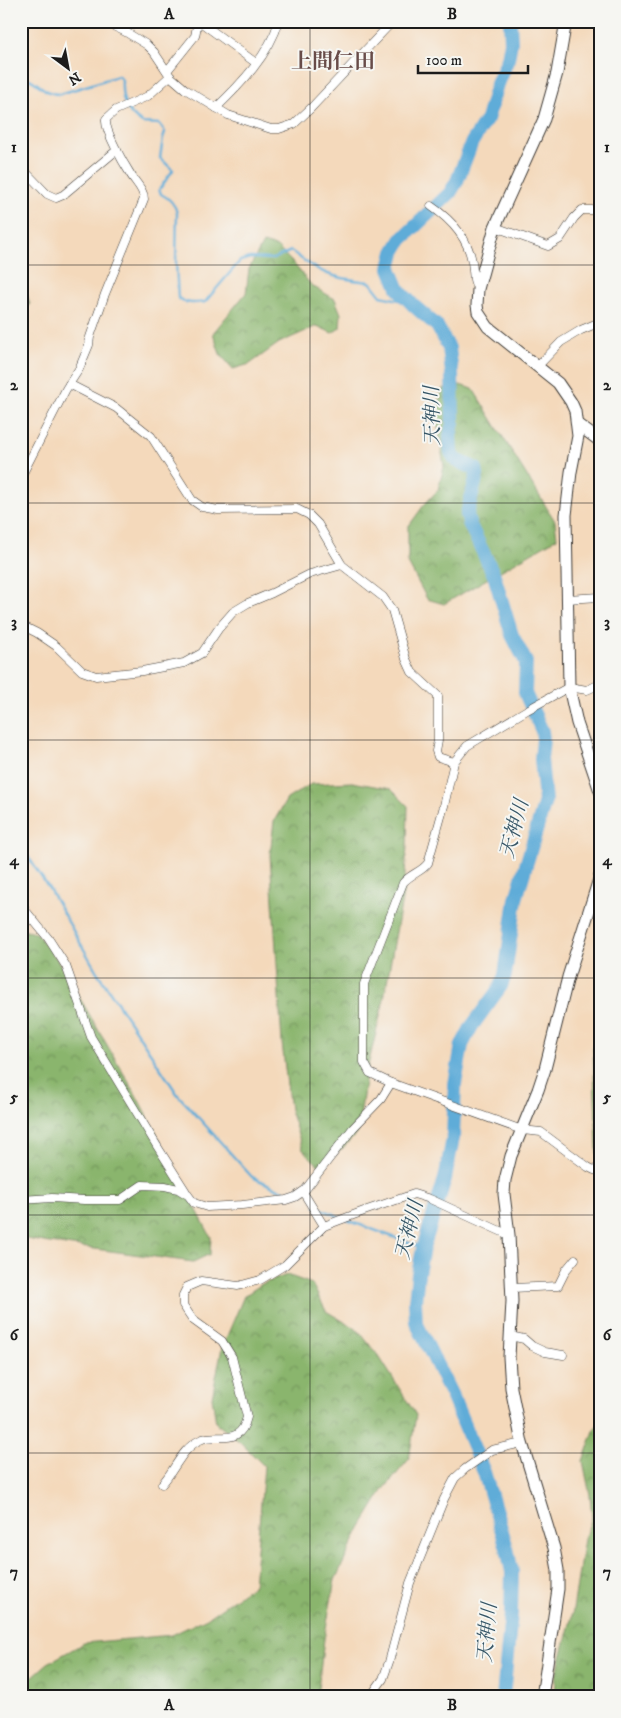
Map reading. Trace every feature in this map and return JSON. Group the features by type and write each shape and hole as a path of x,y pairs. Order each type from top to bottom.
{"street":[{"path":"102,21 124,31 147,45 168,74 185,89 228,115 271,129 279,129 294,124 393,21"},
{"path":"124,31 131,21"},
{"path":"21,477 69,384 79,369 89,345 104,294 144,199 144,194 130,174 106,128 106,119 116,110 148,96 168,74 195,36 199,21 256,63"},
{"path":"216,108 256,63 275,34 279,21"},
{"path":"566,21 557,73 544,119 495,227 478,289 478,312 488,327 554,379 571,402 577,424 578,436 571,472 566,515 569,687 576,723 600,792"},
{"path":"21,167 47,194 56,198 117,150"},
{"path":"430,206 454,224 468,246 472,263 473,281 478,289"},
{"path":"495,227 548,246 560,239 574,218 582,210 600,210"},
{"path":"538,366 561,342 581,330 600,322"},
{"path":"69,384 116,408 151,436 192,500 202,507 218,510 297,509 309,515 318,524 342,565 383,597 392,610 406,659 412,672 438,696 438,740 436,751 438,758 454,762"},
{"path":"577,424 600,441"},
{"path":"21,625 56,646 82,671 96,676 142,671 184,663 202,653 219,628 233,612 310,574 342,565"},
{"path":"567,599 600,597"},
{"path":"600,684 587,690 569,687 539,703 467,746 454,762 428,862 424,868 408,877 403,883 364,984 364,1062 370,1074 522,1130 541,1132 588,1167 600,1171"},
{"path":"542,1697 558,1589 558,1570 554,1548 522,1443 509,1369 512,1288 505,1180 511,1156 545,1069 568,977 600,876"},
{"path":"21,905 48,938 66,966 91,1037 194,1203 207,1207 242,1205 286,1200 303,1192 353,1128 382,1099 391,1083"},
{"path":"21,1200 52,1198 120,1200 142,1185 165,1186 178,1189 188,1195"},
{"path":"303,1192 324,1226"},
{"path":"162,1484 170,1476 192,1444 202,1439 226,1438 242,1430 247,1417 232,1357 222,1341 190,1316 182,1302 184,1290 187,1287 201,1281 238,1286 260,1280 285,1265 324,1226 414,1194 442,1204 508,1235"},
{"path":"512,1288 558,1286 566,1270 575,1259"},
{"path":"510,1336 524,1340 545,1352 563,1355"},
{"path":"370,1697 383,1679 410,1583 444,1499 455,1478 492,1450 522,1443"}],"green space":[{"path":"263,243 277,247 312,286 335,299 341,314 340,328 332,333 317,326 279,343 250,364 233,369 220,354 213,333 246,293 249,269"},
{"path":"21,278 30,304 21,312"},
{"path":"453,383 473,389 555,521 557,538 444,604 427,599 408,563 408,527 438,490 444,467 436,414 442,390"},
{"path":"352,782 391,789 408,806 404,888 383,1004 366,1074 358,1132 338,1153 319,1166 303,1150 290,1110 282,1043 270,855 274,821 287,799 311,784"},
{"path":"21,930 36,933 57,959 135,1093 211,1237 210,1254 193,1262 21,1238"},
{"path":"600,1002 600,1223 593,1045"},
{"path":"287,1275 312,1284 326,1311 358,1330 380,1358 416,1415 409,1459 384,1489 360,1528 335,1580 324,1639 317,1697 21,1697 23,1685 48,1663 84,1643 172,1635 207,1618 254,1585 264,1466 240,1442 216,1423 212,1397 222,1348 244,1296 262,1284"},
{"path":"600,1421 600,1697 555,1697 556,1676 572,1616 584,1539 592,1518 590,1495 583,1461 594,1431"}],"waterway":[{"name":"天神川","path":"503,1697 511,1614 512,1572 507,1548 484,1472 453,1398 416,1322 415,1301 423,1248 445,1179 453,1138 455,1084 462,1045 472,1026 501,986 505,975 516,899 545,801 541,759 543,739 542,731 525,693 526,662 512,635 494,575 469,523 467,514 477,475 476,469 456,460 451,452 450,436 453,423 452,373 449,348 437,326 399,290 390,268 394,252 401,240 450,193 457,181 472,142 487,119 497,84 508,59 511,42 510,21"},
{"path":"21,76 32,80 49,92 60,94 118,76 122,80 123,100 128,110 142,123 159,124 165,132 160,158 173,170 159,190 175,207 177,213 176,264 178,298 181,300 191,303 205,302 240,261 250,258 273,259 291,251 328,274 346,279 370,282 381,296 414,306"},
{"path":"21,846 48,887 97,972 178,1095 252,1177 292,1195"},
{"path":"315,1206 340,1217"},
{"path":"347,1220 423,1248"}],"district":[{"name":"上間仁田","path":"333,62"}]}
